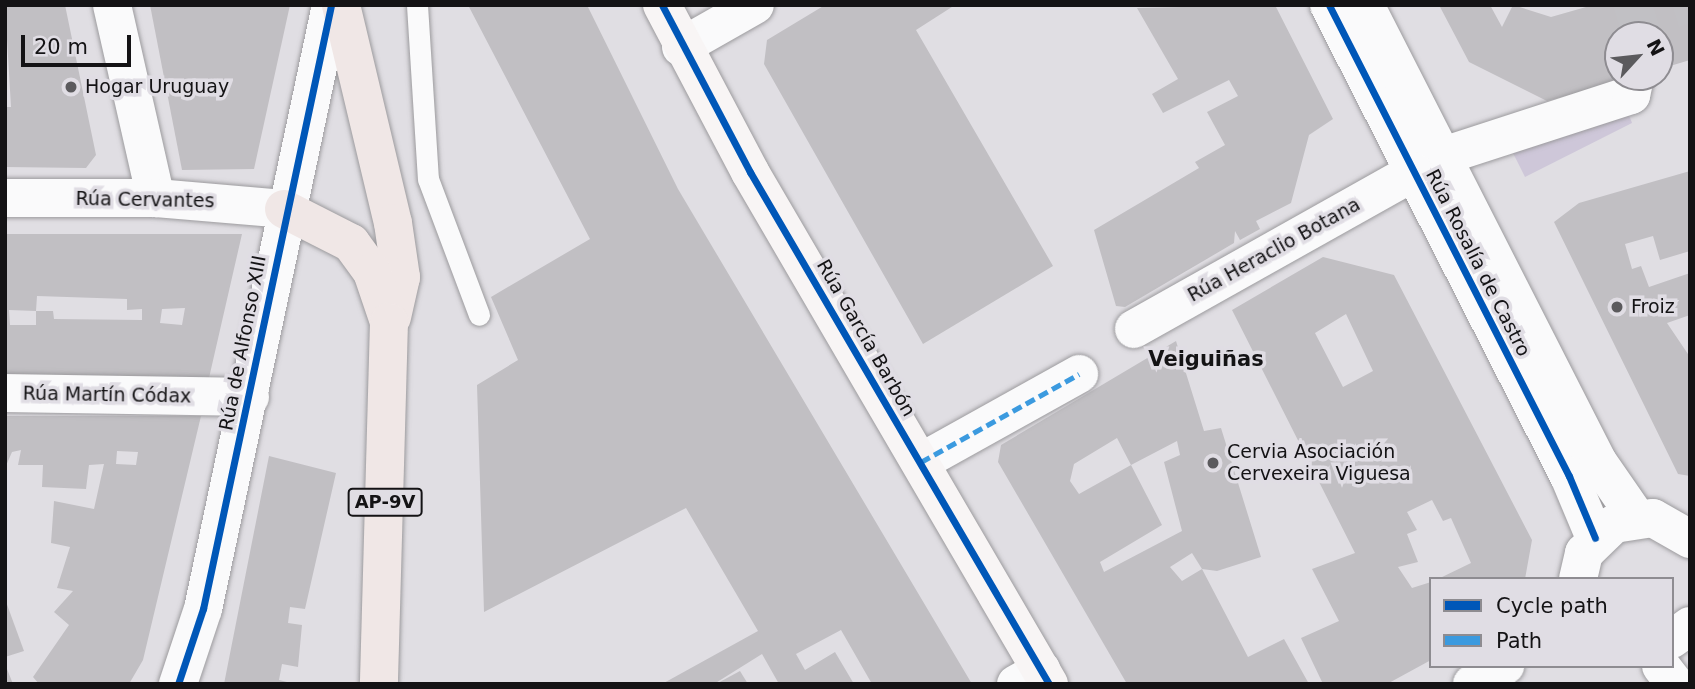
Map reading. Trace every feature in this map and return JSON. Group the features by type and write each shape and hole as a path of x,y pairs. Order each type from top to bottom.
{"highway":[{"path":"341,5 393,223 401,277 390,332"},
{"path":"284,209 351,243 372,272 390,332"},
{"name":"AP-9V","path":"379,684 390,332"}],"main road":[{"name":"Rúa García Barbón","path":"662,5 681,47 921,462 1036,679"}],"street":[{"path":"113,5 156,198"},
{"name":"Rúa de Alfonso XIII","path":"178,684 194,648 250,397 284,209 331,5"},
{"path":"681,47 755,5"},
{"name":"Rúa Rosalía de Castro","path":"1329,5 1428,164 1598,462 1636,517"},
{"name":"Rúa Rosalía de Castro","path":"1366,5 1428,164 1595,538"},
{"name":"Rúa Heraclio Botana","path":"1134,329 1428,164 1631,94 1632,91"},
{"name":"Rúa Cervantes","path":"5,198 156,198 284,209"},
{"path":"921,462 1079,374"},
{"name":"Rúa Martín Códax","path":"5,393 250,397"},
{"path":"1579,577 1595,538 1636,517 1670,523 1690,539"},
{"path":"1674,638 1690,626"},
{"path":"1472,684 1501,668"},
{"path":"1663,668 1675,684"}],"lane":[{"path":"417,5 428,179 479,315"}],"shaded area":[{"path":"1629,115 1632,123 1525,177 1512,151"}],"building":[{"path":"5,5 65,5 96,155 86,168 5,167 5,107 11,107"},
{"path":"150,5 290,5 254,169 182,170"},
{"path":"468,5 587,5 678,189 972,684 872,684 841,630 796,654 805,670 835,652 854,684 779,684 762,654 714,684 662,684 758,631 686,508 484,612 477,385 518,360 491,297 590,239"},
{"path":"825,5 955,5 916,30 1053,266 923,344 764,64 767,40"},
{"path":"1275,5 1333,119 1309,135 1291,203 1256,221 1260,229 1240,240 1235,231 1234,243 1125,307 1116,306 1094,230 1199,168 1195,162 1225,145 1207,112 1238,96 1229,80 1163,113 1152,94 1178,79 1137,8"},
{"path":"1439,5 1490,5 1502,27 1513,5 1551,17 1593,5 1690,5 1690,60 1674,65 1674,21 1604,21 1604,86 1547,101 1469,62"},
{"path":"1690,171 1690,251 1660,260 1653,236 1625,244 1632,269 1641,266 1649,287 1690,273 1690,315 1667,323 1690,357 1690,476 1678,474 1554,222 1579,203"},
{"path":"5,234 242,234 209,378 5,375","holes":["37,296 127,299 127,310 142,309 142,320 54,319 53,311 36,311","185,308 182,325 160,323 162,309","9,310 36,311 36,325 10,325"]},
{"path":"1323,257 1394,275 1532,540 1525,577 1442,577 1471,563 1451,518 1443,521 1432,500 1407,512 1417,530 1407,534 1418,562 1398,567 1412,588 1429,583 1429,661 1387,684 1323,684 1301,638 1339,621 1312,569 1355,553 1232,310","holes":["1346,314 1373,371 1343,387 1315,333"]},
{"path":"1176,341 1204,431 1221,428 1261,557 1217,571 1202,569 1248,657 1284,639 1309,684 1127,684 998,462 1001,445","holes":["1117,438 1131,465 1079,494 1070,481 1074,464","1177,441 1180,455 1164,462 1182,531 1104,572 1100,562 1162,525 1131,465","1192,553 1202,569 1182,581 1170,567"]},
{"path":"5,416 201,416 143,660 129,684 39,684 33,677 69,625 54,612 73,591 57,588 70,547 51,543 54,501 94,509 104,464 89,465 86,489 42,487 43,465 18,465 21,450 12,452 5,468","holes":["117,451 138,452 136,465 116,464"]},
{"path":"269,456 336,473 305,609 290,607 288,623 302,625 298,667 282,664 279,680 295,684 224,684"},
{"path":"5,599 24,651 5,657"},
{"path":"5,664 13,684 5,684"},
{"path":"740,671 748,684 716,684"}],"tunnel":[{"path":"1632,21 1685,5"}],"marked path":[{"path":"921,462 1079,374"}],"cycle path":[{"path":"178,684 203,609 331,5"},
{"path":"662,5 750,172 1049,684"},
{"path":"1329,5 1569,476 1595,538"}],"place":[{"name":"Hogar Uruguay","path":"71,87"},
{"name":"Froiz","path":"1617,307"},
{"name":"Cervia Asociación Cervexeira Viguesa","path":"1213,463"}],"district":[{"name":"Veiguiñas","path":"1206,359"}]}
